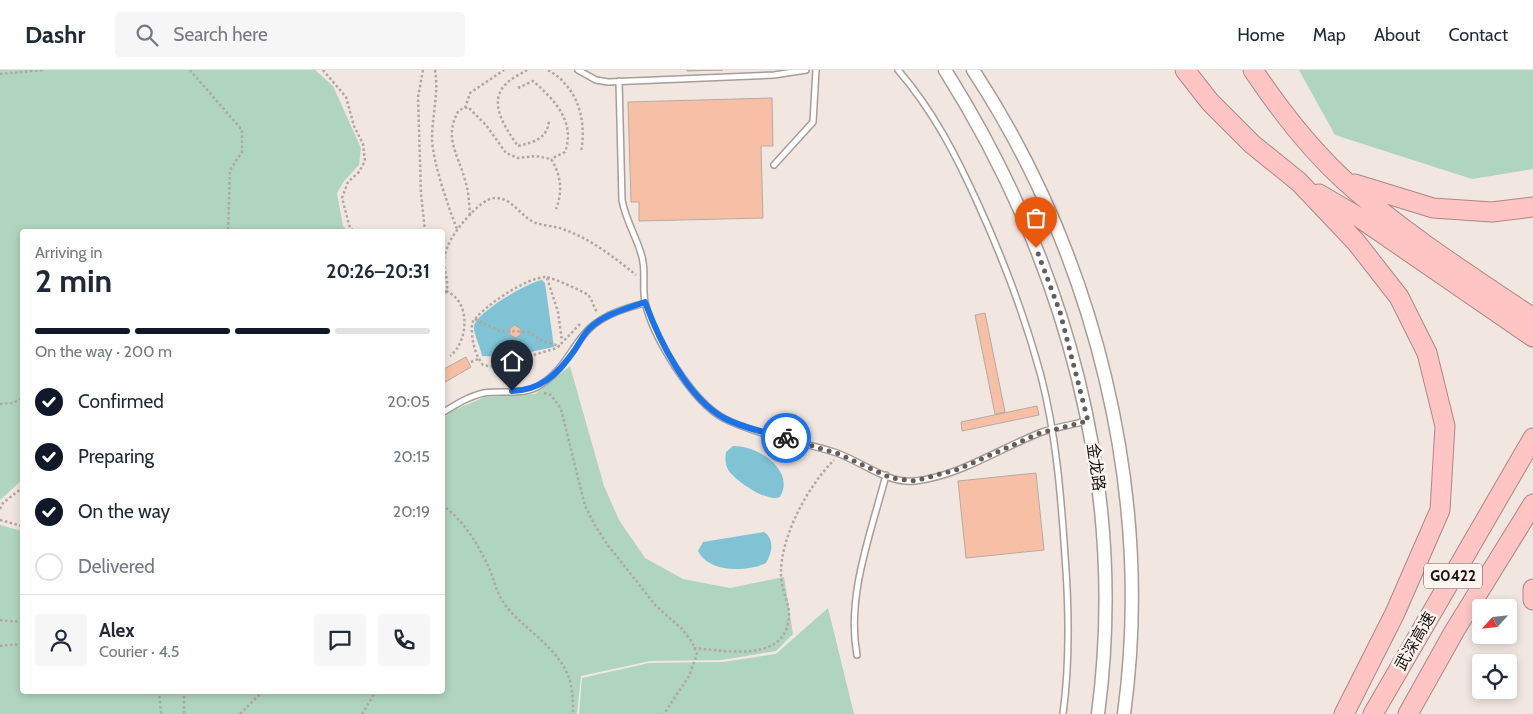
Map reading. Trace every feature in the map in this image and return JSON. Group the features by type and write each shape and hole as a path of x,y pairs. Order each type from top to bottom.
{"highway":[{"path":"1185,70 1210,102 1252,144 1299,182 1356,242 1399,297 1427,354 1445,426 1440,510 1395,613 1344,714"},
{"path":"1253,70 1301,133 1344,181 1413,237 1533,318"},
{"path":"1344,181 1433,208 1492,212 1533,207"},
{"path":"1299,182 1360,218 1533,337"},
{"name":"武深高速","path":"1373,714 1533,438"},
{"name":"武深高速","path":"1408,714 1455,630 1533,504"},
{"path":"1533,589 1533,600"}],"street":[{"name":"金龙路","path":"944,70 989,147 1032,235 1060,312 1088,421 1102,511 1106,593 1103,672 1098,714"},
{"name":"金龙路","path":"973,70 1011,136 1054,225 1084,304 1106,383 1122,466 1131,550 1131,634 1124,714"}],"lane":[{"path":"578,70 596,80 619,81 774,75 806,70"},
{"path":"774,165 813,122 816,70"},
{"path":"898,70 944,135 998,249 1034,352 1051,429 1058,481 1067,582 1068,632 1063,714"},
{"path":"619,81 622,200 625,215 642,256 645,302 659,339 669,355 692,389 715,412 743,425 839,454 886,475 907,481 959,469 1051,429 1088,421"},
{"path":"445,412 482,394 534,389 561,368 589,330 601,320 645,302"},
{"path":"857,655 854,624 857,591 886,475"}],"path":[{"path":"0,74 44,70"},
{"path":"190,70 242,130 244,139 242,152 230,170 228,229"},
{"path":"323,70 346,97 354,126 363,144 365,161 359,172 348,182 342,198 351,229"},
{"path":"423,70 418,97 421,194 426,229"},
{"path":"435,70 438,84 432,140 446,202 457,229"},
{"path":"465,108 470,93 504,70"},
{"path":"527,70 506,84 500,92 499,110 502,121 518,146 542,138 548,131 549,121"},
{"path":"548,70 558,76 570,91 582,113 584,136 581,152"},
{"path":"470,216 465,180 455,155 452,136 454,119 459,110 468,107 486,125 506,154 518,158 536,156 551,159 565,152 570,139 562,112 548,94 533,81 518,88"},
{"path":"551,159 557,169 560,182 561,197 556,209"},
{"path":"445,258 448,244 457,229 482,203 492,198 505,199 526,218 536,223 565,230 588,241 618,260 644,280"},
{"path":"547,277 558,312 562,342"},
{"path":"586,319 560,346 544,354 494,367 483,365 478,358 472,335 475,319 510,292 531,280 547,277 588,295 601,320"},
{"path":"445,282 446,291 455,295 460,302 464,321 460,347 450,356"},
{"path":"591,316 597,312"},
{"path":"475,319 500,331 528,332 546,342 560,346"},
{"path":"471,362 478,358"},
{"path":"534,389 550,395 561,409 585,506 601,536 656,606 682,628 697,654 689,676 664,714"},
{"path":"0,404 13,403 20,399"},
{"path":"694,648 737,654 758,651 778,642 787,629 789,611 780,575 785,548 794,522 811,487 839,454"},
{"path":"0,509 3,503 20,490"},
{"path":"445,508 467,528 490,570 498,594 506,606 552,652 566,670 572,682 573,714"},
{"path":"0,520 20,525"},
{"path":"0,620 20,622"},
{"path":"0,646 20,644"},
{"path":"159,694 161,714"},
{"path":"184,694 184,714"},
{"path":"240,714 260,694"},
{"path":"362,714 374,694"}],"green space":[{"path":"0,70 315,70 333,86 361,148 359,165 344,181 337,193 343,226 346,229 20,229 20,482 0,500"},
{"path":"1299,70 1533,70 1533,169 1472,179 1335,135"},
{"path":"570,366 604,486 619,520 645,558 683,579 730,588 784,577 793,634 776,651 722,660 650,661 581,676 577,714 0,714 0,525 20,530 20,694 445,694 445,416 452,411 485,397 535,394"},
{"path":"828,608 854,714 579,714 582,678 649,663 723,662 776,654"}],"water":[{"path":"542,280 545,283 554,347 507,357 482,356 474,329 477,320 504,298"},
{"path":"733,446 753,450 772,461 783,478 784,487 780,497 768,497 761,494 745,486 733,476 725,460 726,452"},
{"path":"764,532 770,538 771,551 766,563 758,566 739,569 719,567 703,558 698,551 703,542"}],"building":[{"path":"687,70 723,70 687,71"},
{"path":"772,98 773,146 761,146 763,218 639,221 639,202 631,202 628,102"},
{"path":"985,313 1005,412 995,414 975,315"},
{"path":"514,325 520,328 521,334 516,338 510,335 510,329"},
{"path":"466,357 471,367 445,382 445,368"},
{"path":"1037,406 1039,415 962,431 961,422"},
{"path":"1036,473 1044,550 966,558 958,481"}],"way so far":[{"path":"786,438 839,454 891,478 915,481 959,469 1051,429 1088,421 1072,351 1060,312 1036,248"}],"route":[{"path":"512,391 534,389 540,386 566,363 589,330 598,322 626,308 645,302 659,339 692,389 707,405 724,418 786,438"}]}
